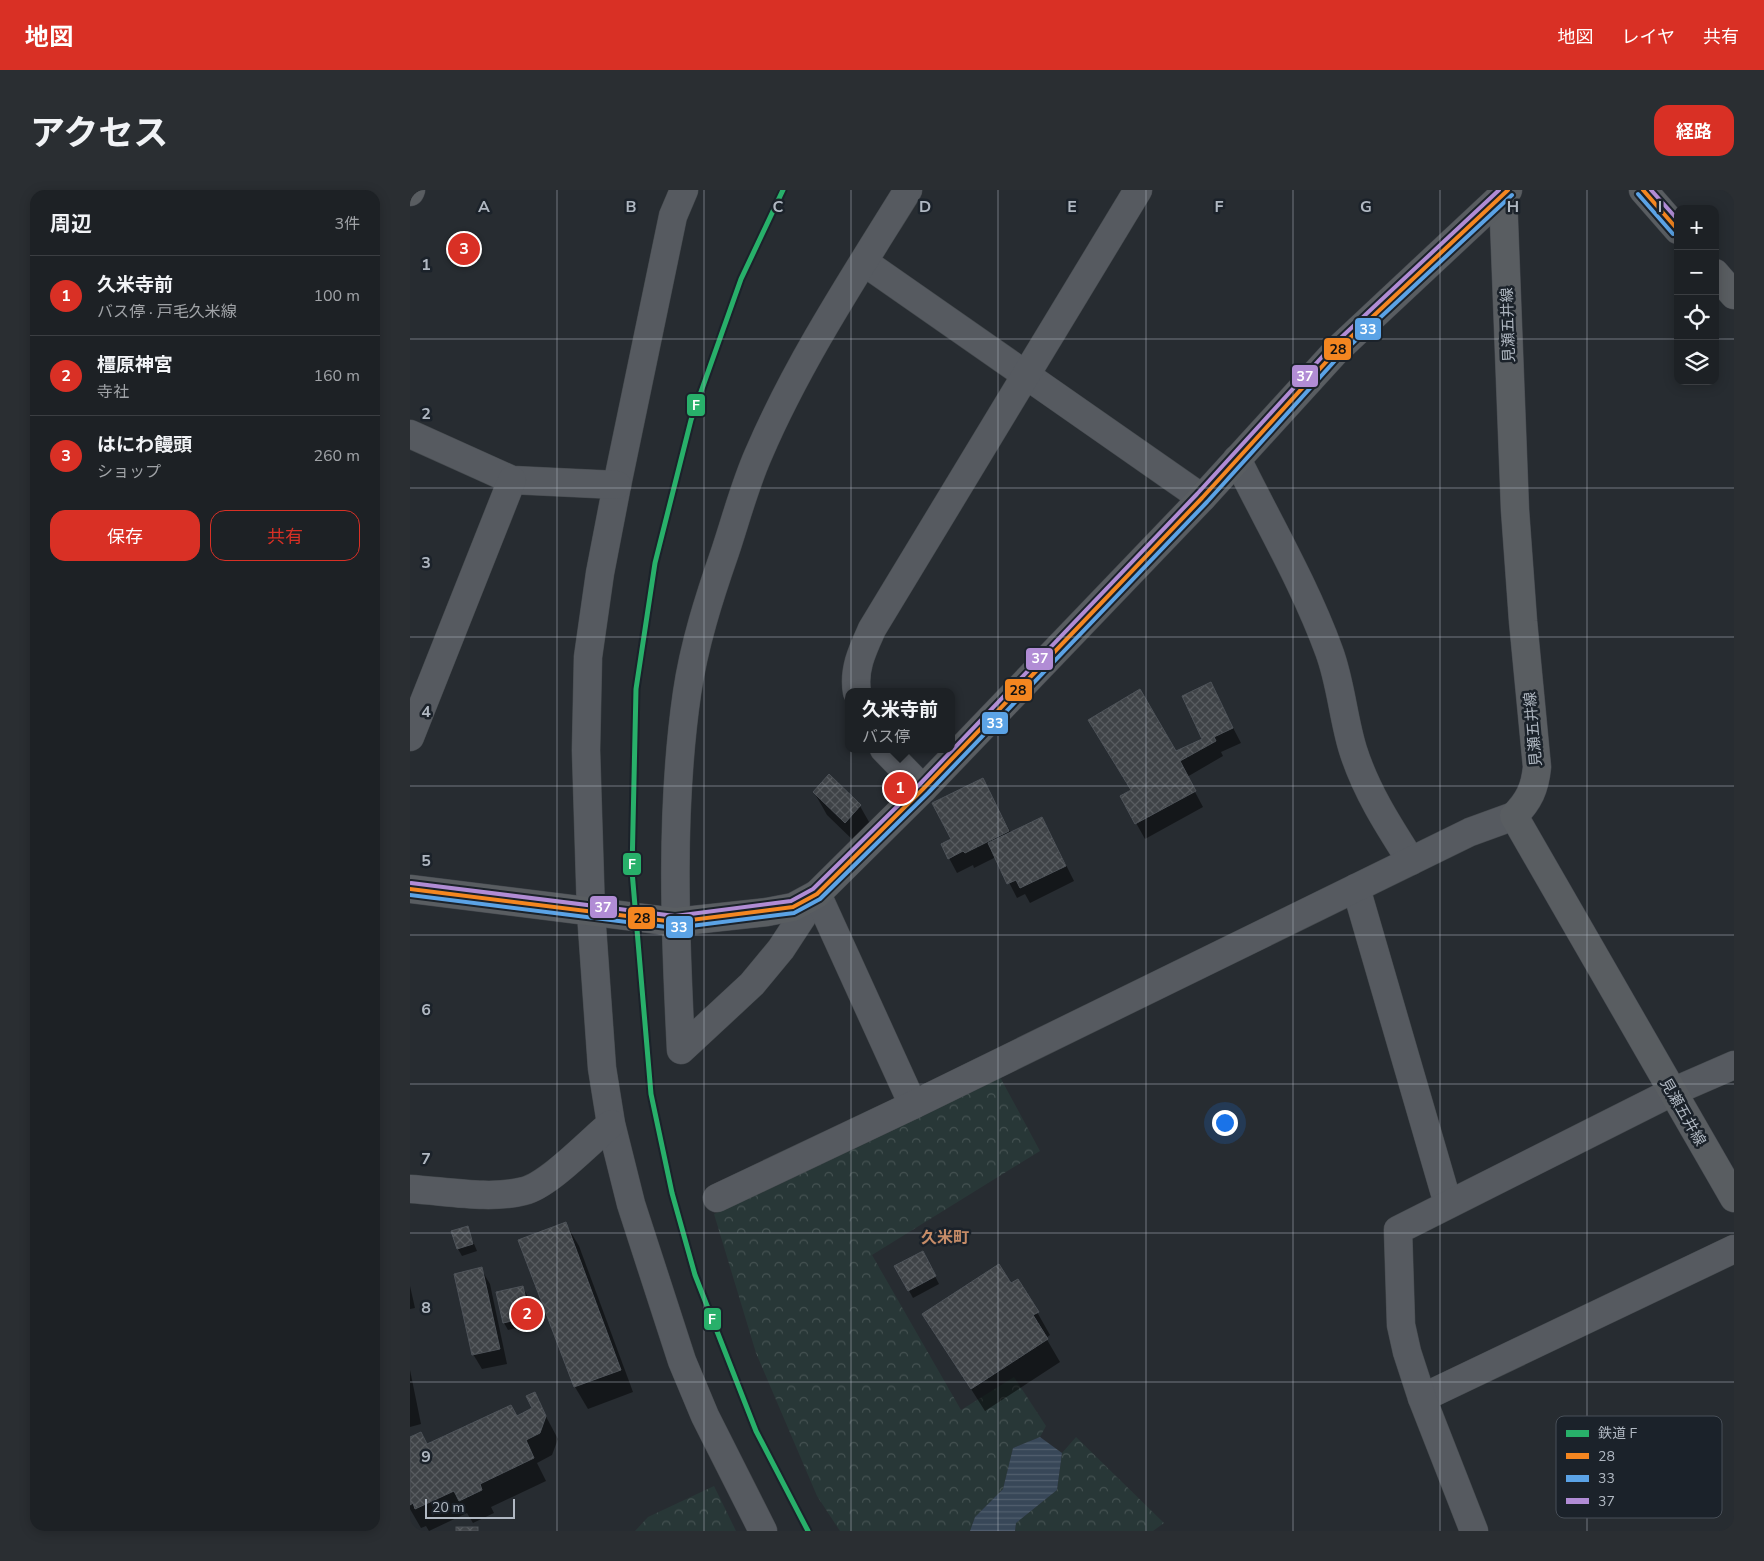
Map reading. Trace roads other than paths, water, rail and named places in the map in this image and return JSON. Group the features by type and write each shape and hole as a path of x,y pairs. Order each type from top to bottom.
{"main road":[{"path":"1643,190 1674,225"},
{"path":"410,890 675,922 767,912 793,907 818,894 923,789 1202,498 1337,350 1505,193"},
{"name":"見瀬五井線","path":"1505,193 1515,510 1537,767 1535,787 1526,804 1514,816 1734,1198"},
{"path":"1719,278 1734,295"}],"street":[{"path":"684,190 673,216 617,485 600,574 588,656 586,750 591,913 602,1068 611,1124 631,1204 682,1361 705,1416 763,1531"},
{"path":"818,894 781,949 752,984 682,1050 675,922 682,738 692,666 710,596 758,455 782,402 908,190"},
{"path":"857,688 860,656 872,628 1138,190"},
{"path":"864,262 1202,498"},
{"path":"410,434 512,480 617,485"},
{"path":"1237,459 1313,613 1329,652 1362,776 1377,808 1412,861"},
{"path":"410,737 512,480"},
{"path":"888,753 923,789"},
{"path":"717,1198 913,1105 1470,832 1514,816"},
{"path":"1356,888 1448,1204"},
{"path":"818,894 913,1105"},
{"path":"1474,1531 1422,1398 1407,1352 1401,1325 1398,1230 1672,1092 1734,1065"},
{"path":"410,1189 503,1195 526,1191 550,1176 611,1124"},
{"path":"1422,1398 1734,1248"}],"water":[{"path":"1040,1437 1062,1453 1057,1490 1016,1523 1015,1531 970,1531 975,1517 1003,1489 1013,1448"}],"rail line":[{"name":"F","path":"783,190 741,279 691,420 655,563 636,689 632,871 651,1094 672,1193 695,1275 756,1431 808,1531"}],"place":[{"name":"はにわ饅頭","path":"464,249"},
{"name":"久米寺前","path":"900,788"},
{"name":"橿原神宮","path":"527,1314"}],"district":[{"name":"久米町","path":"945,1237"}]}
